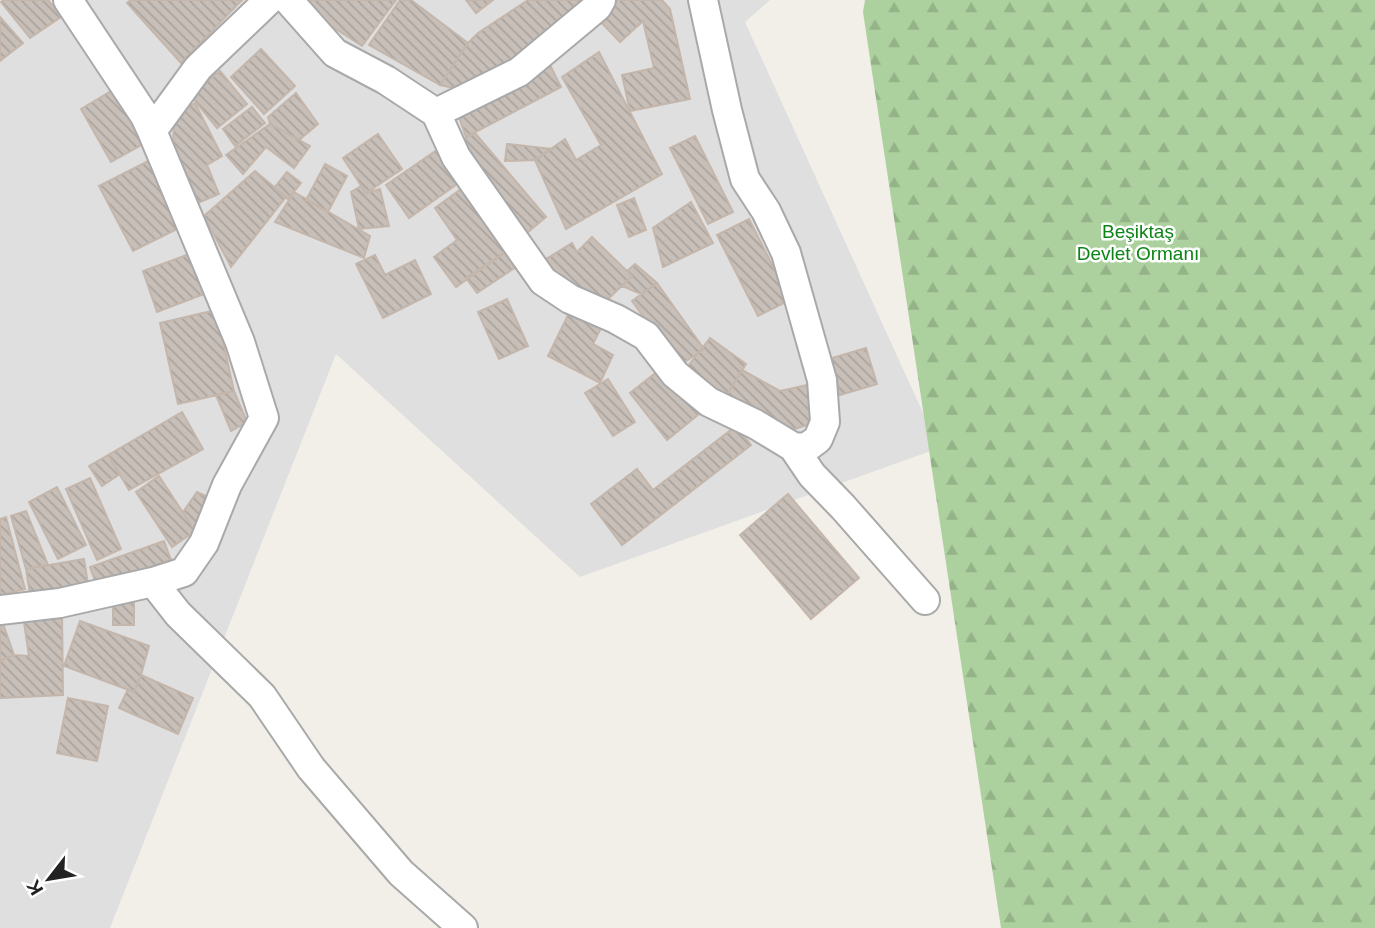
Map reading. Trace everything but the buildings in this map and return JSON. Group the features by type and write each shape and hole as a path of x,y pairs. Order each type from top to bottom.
{"street":[{"path":"0,610 61,603 153,582 184,572 204,543 227,485 264,418 240,342 145,116 68,0"},
{"path":"152,131 198,68 269,0"},
{"path":"288,0 335,53 386,79 436,113 456,157 543,281 570,299 616,319 646,336 675,374 709,402 755,424 793,447 811,475 925,600"},
{"path":"436,113 519,72 597,7 601,0"},
{"path":"703,0 745,179 766,211 786,253 822,380 825,422 818,439 806,448 793,447"},
{"path":"153,582 178,614 262,696 311,768 401,873 463,928"}],"shaded area":[{"path":"0,0 770,0 745,22 939,448 580,577 336,354 110,928 0,928"}],"green space":[{"name":"Beşiktaş Devlet Ormanı","path":"865,0 1375,0 1375,928 1001,928 863,12"}]}
